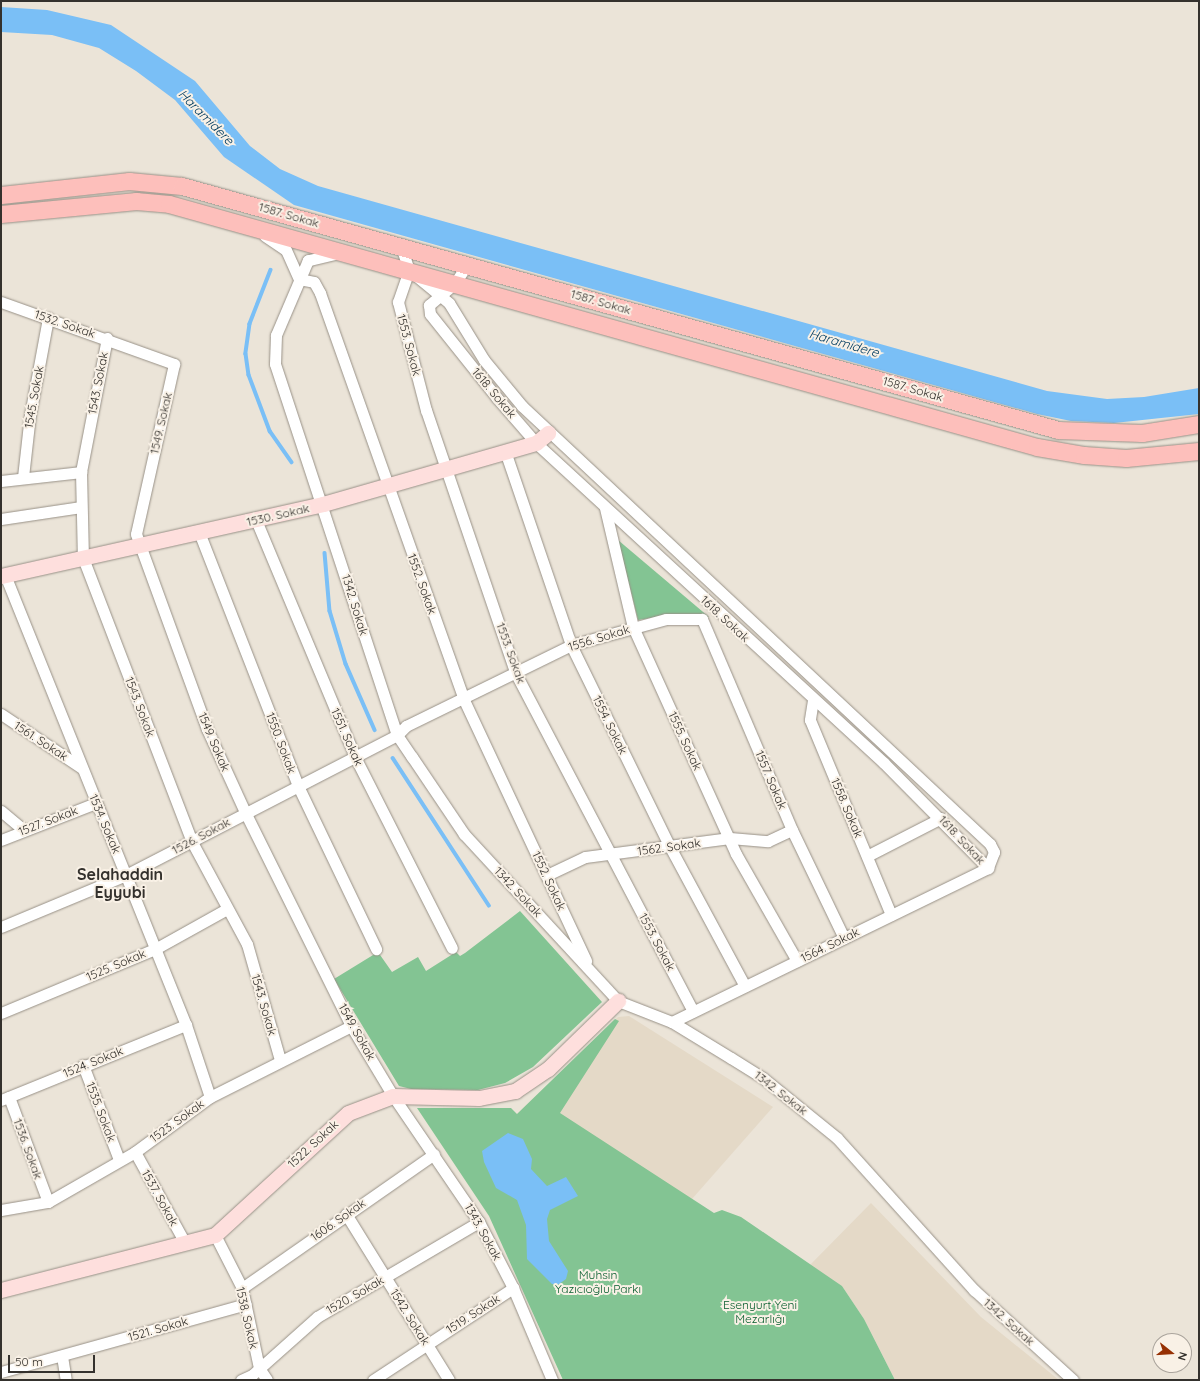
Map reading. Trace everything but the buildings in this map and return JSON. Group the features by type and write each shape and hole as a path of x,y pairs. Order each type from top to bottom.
{"main road":[{"name":"1587. Sokak","path":"1,195 129,181 158,182 212,193 1058,430 1142,433 1199,424"},
{"name":"1587. Sokak","path":"1,214 136,201 169,204 240,222 454,284 1037,447 1084,455 1126,458 1199,451"}],"street":[{"path":"240,222 286,250 299,279"},
{"path":"401,246 409,270"},
{"name":"1342. Sokak","path":"353,254 323,254 308,260 276,336 275,364 285,403 323,504 397,735 464,834 618,1001 672,1022 763,1078 837,1138 974,1290 1073,1380"},
{"name":"1618. Sokak","path":"409,270 440,293 484,360 548,433 990,844 994,852 988,868 941,818 536,443 430,314 429,305 440,293 454,284 467,264"},
{"name":"1553. Sokak","path":"409,270 398,302 426,410 448,467 516,674 693,1011"},
{"name":"1552. Sokak","path":"299,279 314,282 320,293 464,700 547,875 590,970"},
{"name":"1532. Sokak","path":"1,302 107,338 174,364"},
{"name":"1545. Sokak","path":"23,477 30,415 48,318"},
{"name":"1543. Sokak","path":"107,338 81,472 83,558 192,842 247,944 280,1060"},
{"name":"1549. Sokak","path":"174,364 136,534 139,545 207,729 245,812 351,1026 393,1096"},
{"name":"1530. Sokak","path":"3,576 323,504 536,443 548,433"},
{"name":"1554. Sokak","path":"505,451 571,644 670,847 745,986"},
{"path":"1,481 23,477 81,472"},
{"path":"1,519 81,507"},
{"name":"1555. Sokak","path":"605,508 633,627 730,838 797,961"},
{"name":"1551. Sokak","path":"256,520 354,757 452,948"},
{"name":"1550. Sokak","path":"199,532 298,786 376,948"},
{"name":"1534. Sokak","path":"3,576 186,1025 210,1097"},
{"name":"1556. Sokak","path":"397,735 406,726 464,700 571,644 666,619 702,619"},
{"name":"1557. Sokak","path":"702,619 792,830 844,938"},
{"name":"1558. Sokak","path":"813,700 810,720 891,916"},
{"name":"1561. Sokak","path":"1,714 82,768"},
{"name":"1526. Sokak","path":"1,927 126,875 192,842 245,812 397,735"},
{"name":"1527. Sokak","path":"1,840 96,803"},
{"path":"1,811 24,830"},
{"path":"867,856 941,818"},
{"name":"1562. Sokak","path":"547,875 585,857 611,855 730,838 768,841 792,830"},
{"name":"1564. Sokak","path":"672,1022 988,868"},
{"name":"1525. Sokak","path":"1,1013 155,948 227,909"},
{"name":"1522. Sokak","path":"1,1290 215,1235 348,1113 393,1096 479,1098 515,1091 548,1069 618,1001"},
{"name":"1524. Sokak","path":"5,1099 83,1065 186,1025"},
{"name":"1523. Sokak","path":"1,1210 48,1202 135,1152 210,1097 280,1060 351,1026"},
{"name":"1535. Sokak","path":"83,1065 119,1160"},
{"name":"1343. Sokak","path":"393,1096 479,1222 513,1288 550,1379"},
{"name":"1536. Sokak","path":"5,1099 48,1202"},
{"name":"1537. Sokak","path":"135,1152 185,1243"},
{"name":"1606. Sokak","path":"242,1288 434,1154"},
{"name":"1542. Sokak","path":"346,1214 449,1380"},
{"name":"1520. Sokak","path":"241,1380 259,1368 318,1317 479,1222"},
{"name":"1538. Sokak","path":"215,1235 242,1288 259,1368 267,1380"},
{"name":"1519. Sokak","path":"373,1380 513,1288"},
{"name":"1521. Sokak","path":"1,1372 246,1304"},
{"path":"62,1356 66,1380"}],"shaded area":[{"path":"629,1016 773,1107 692,1199 517,1114 618,1017"},
{"path":"871,1203 981,1317 1059,1380 895,1380 864,1319 842,1286 810,1265"}],"green space":[{"path":"618,540 709,617 678,614 638,620"},
{"path":"520,911 602,1002 533,1067 505,1083 478,1090 411,1089 399,1086 334,979 378,952 392,972 418,957 426,971 456,952 460,956 465,953"},
{"path":"615,1019 619,1021 560,1113 714,1213 722,1210 741,1217 842,1286 864,1319 895,1380 563,1380 489,1216 417,1108 511,1108 517,1114"}],"water":[{"name":"Haramidere","path":"1,7 47,10 111,25 195,81 250,146 280,169 318,186 1047,391 1107,399 1144,397 1199,388 1199,414 1114,423 1071,421 1037,414 294,205 224,157 175,100 136,71 99,48 52,35 1,32"},
{"path":"508,1133 523,1139 532,1159 531,1169 547,1186 566,1177 578,1196 550,1210 547,1219 549,1241 568,1271 566,1279 559,1284 552,1284 527,1259 526,1225 517,1200 496,1188 484,1162 482,1151"}],"waterway":[{"path":"271,270 250,324 246,354 249,375 270,431 292,462"},
{"path":"325,553 330,611 346,664 375,730"},
{"path":"393,758 489,905"}],"district":[{"name":"Selahaddin Eyyubi","path":"120,883"}],"park label":[{"name":"Muhsin Yazıcıoğlu Parkı","path":"598,1282"},
{"name":"Esenyurt Yeni Mezarlığı","path":"760,1312"}]}
